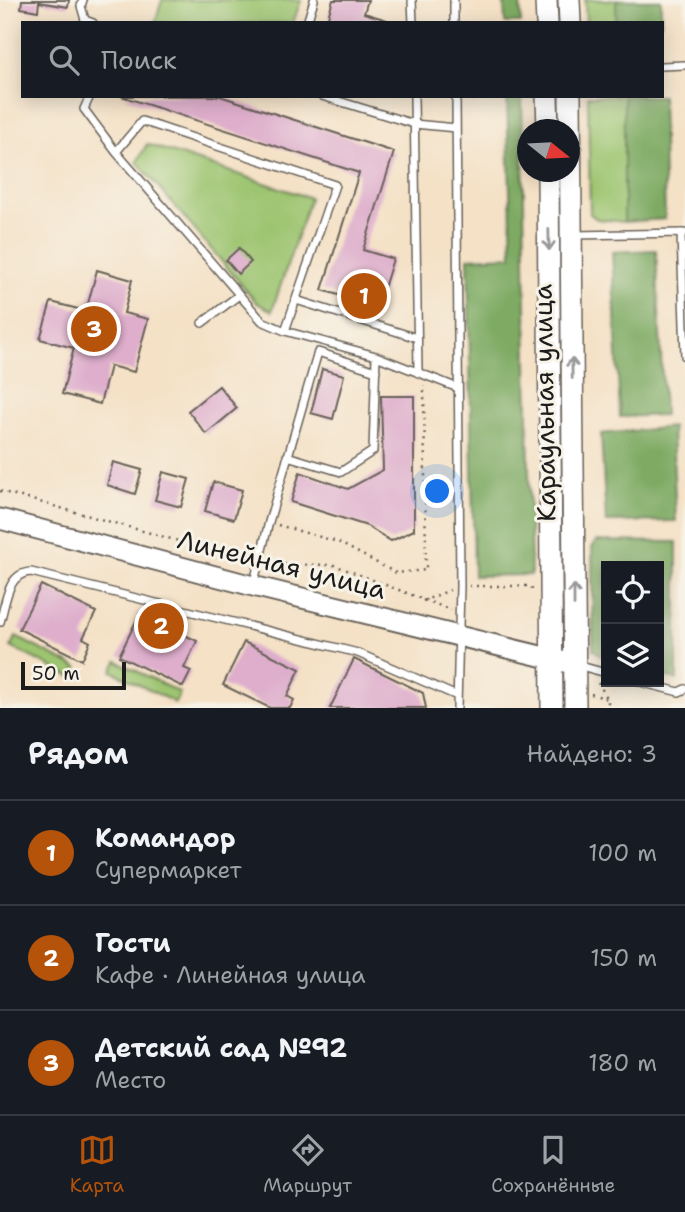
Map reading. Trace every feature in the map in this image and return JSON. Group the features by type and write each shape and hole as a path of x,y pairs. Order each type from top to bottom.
{"main road":[{"path":"547,0 547,21"},
{"path":"569,0 570,21"},
{"path":"547,98 548,119"},
{"name":"Караульная улица","path":"570,98 573,664 580,700"},
{"name":"Караульная улица","path":"548,182 552,708"}],"street":[{"name":"Линейная улица","path":"0,519 253,586 573,664"}],"lane":[{"path":"83,0 81,6 88,21"},
{"path":"308,21 314,0"},
{"path":"412,0 413,21"},
{"path":"454,0 454,21"},
{"path":"664,66 685,65"},
{"path":"89,98 85,109 116,152 262,321 285,331 376,356 458,388"},
{"path":"329,98 414,124 456,128"},
{"path":"414,98 417,338 421,374"},
{"path":"456,98 460,586 457,708"},
{"path":"116,152 142,121 335,185 285,331"},
{"path":"570,236 683,233 685,356"},
{"path":"202,323 239,295"},
{"path":"296,300 417,338"},
{"path":"253,586 318,352 376,371"},
{"path":"287,456 341,472 373,451 376,356"},
{"path":"0,622 15,577 22,572 31,572 358,653 457,696"},
{"path":"573,664 601,672"},
{"path":"660,687 679,692 685,689"}],"path":[{"path":"269,522 338,542 396,573 426,570 421,374"},
{"path":"0,491 259,564 334,565 460,614"},
{"path":"424,600 460,586 530,586 538,600"},
{"path":"597,680 608,699 608,708"},
{"path":"580,700 608,699"}],"green space":[{"path":"162,0 301,0 294,21 156,21"},
{"path":"504,0 520,0 521,21 505,21"},
{"path":"585,0 616,0 616,21 586,21"},
{"path":"616,0 661,0 661,21 616,21"},
{"path":"507,98 522,98 522,119 517,119 517,182 524,182 531,575 474,576 468,258 512,256"},
{"path":"588,98 624,98 624,222 597,219 590,214"},
{"path":"624,98 662,98 665,219 624,222"},
{"path":"147,144 310,198 272,311 257,303 137,162"},
{"path":"656,250 664,415 620,417 612,252"},
{"path":"672,427 676,521 606,522 601,434"},
{"path":"596,541 677,542 677,680 664,676 664,561 601,561 601,656 593,649 592,548"},
{"path":"16,637 78,668 73,678 11,647"},
{"path":"117,661 180,693 175,703 112,671"}],"building":[{"path":"22,0 69,0 68,7 39,2 38,11 21,8"},
{"path":"333,0 368,0 364,13 387,21 337,21 328,17"},
{"path":"127,98 226,98 394,152 363,250 393,259 378,307 322,290 359,173"},
{"path":"239,248 251,262 238,274 226,260"},
{"path":"97,270 132,280 124,313 148,319 134,372 110,366 100,404 62,394 74,348 40,339 51,302 86,311"},
{"path":"322,369 344,375 333,419 311,413"},
{"path":"219,386 237,408 206,434 188,411"},
{"path":"381,396 414,396 414,530 391,541 367,526 291,502 300,472 348,489 383,470"},
{"path":"113,462 142,470 135,494 107,485"},
{"path":"163,472 189,479 181,507 155,500"},
{"path":"213,482 242,490 234,519 205,511"},
{"path":"41,585 96,612 83,638 90,642 82,660 19,629"},
{"path":"140,613 197,641 184,668 191,671 183,687 119,656"},
{"path":"244,642 300,669 287,696 294,700 290,708 270,708 223,685"},
{"path":"354,659 423,693 426,708 330,708"}],"place":[{"name":"Командор","path":"364,296"},
{"name":"Детский сад №92","path":"94,329"},
{"name":"Гости","path":"161,626"}]}
